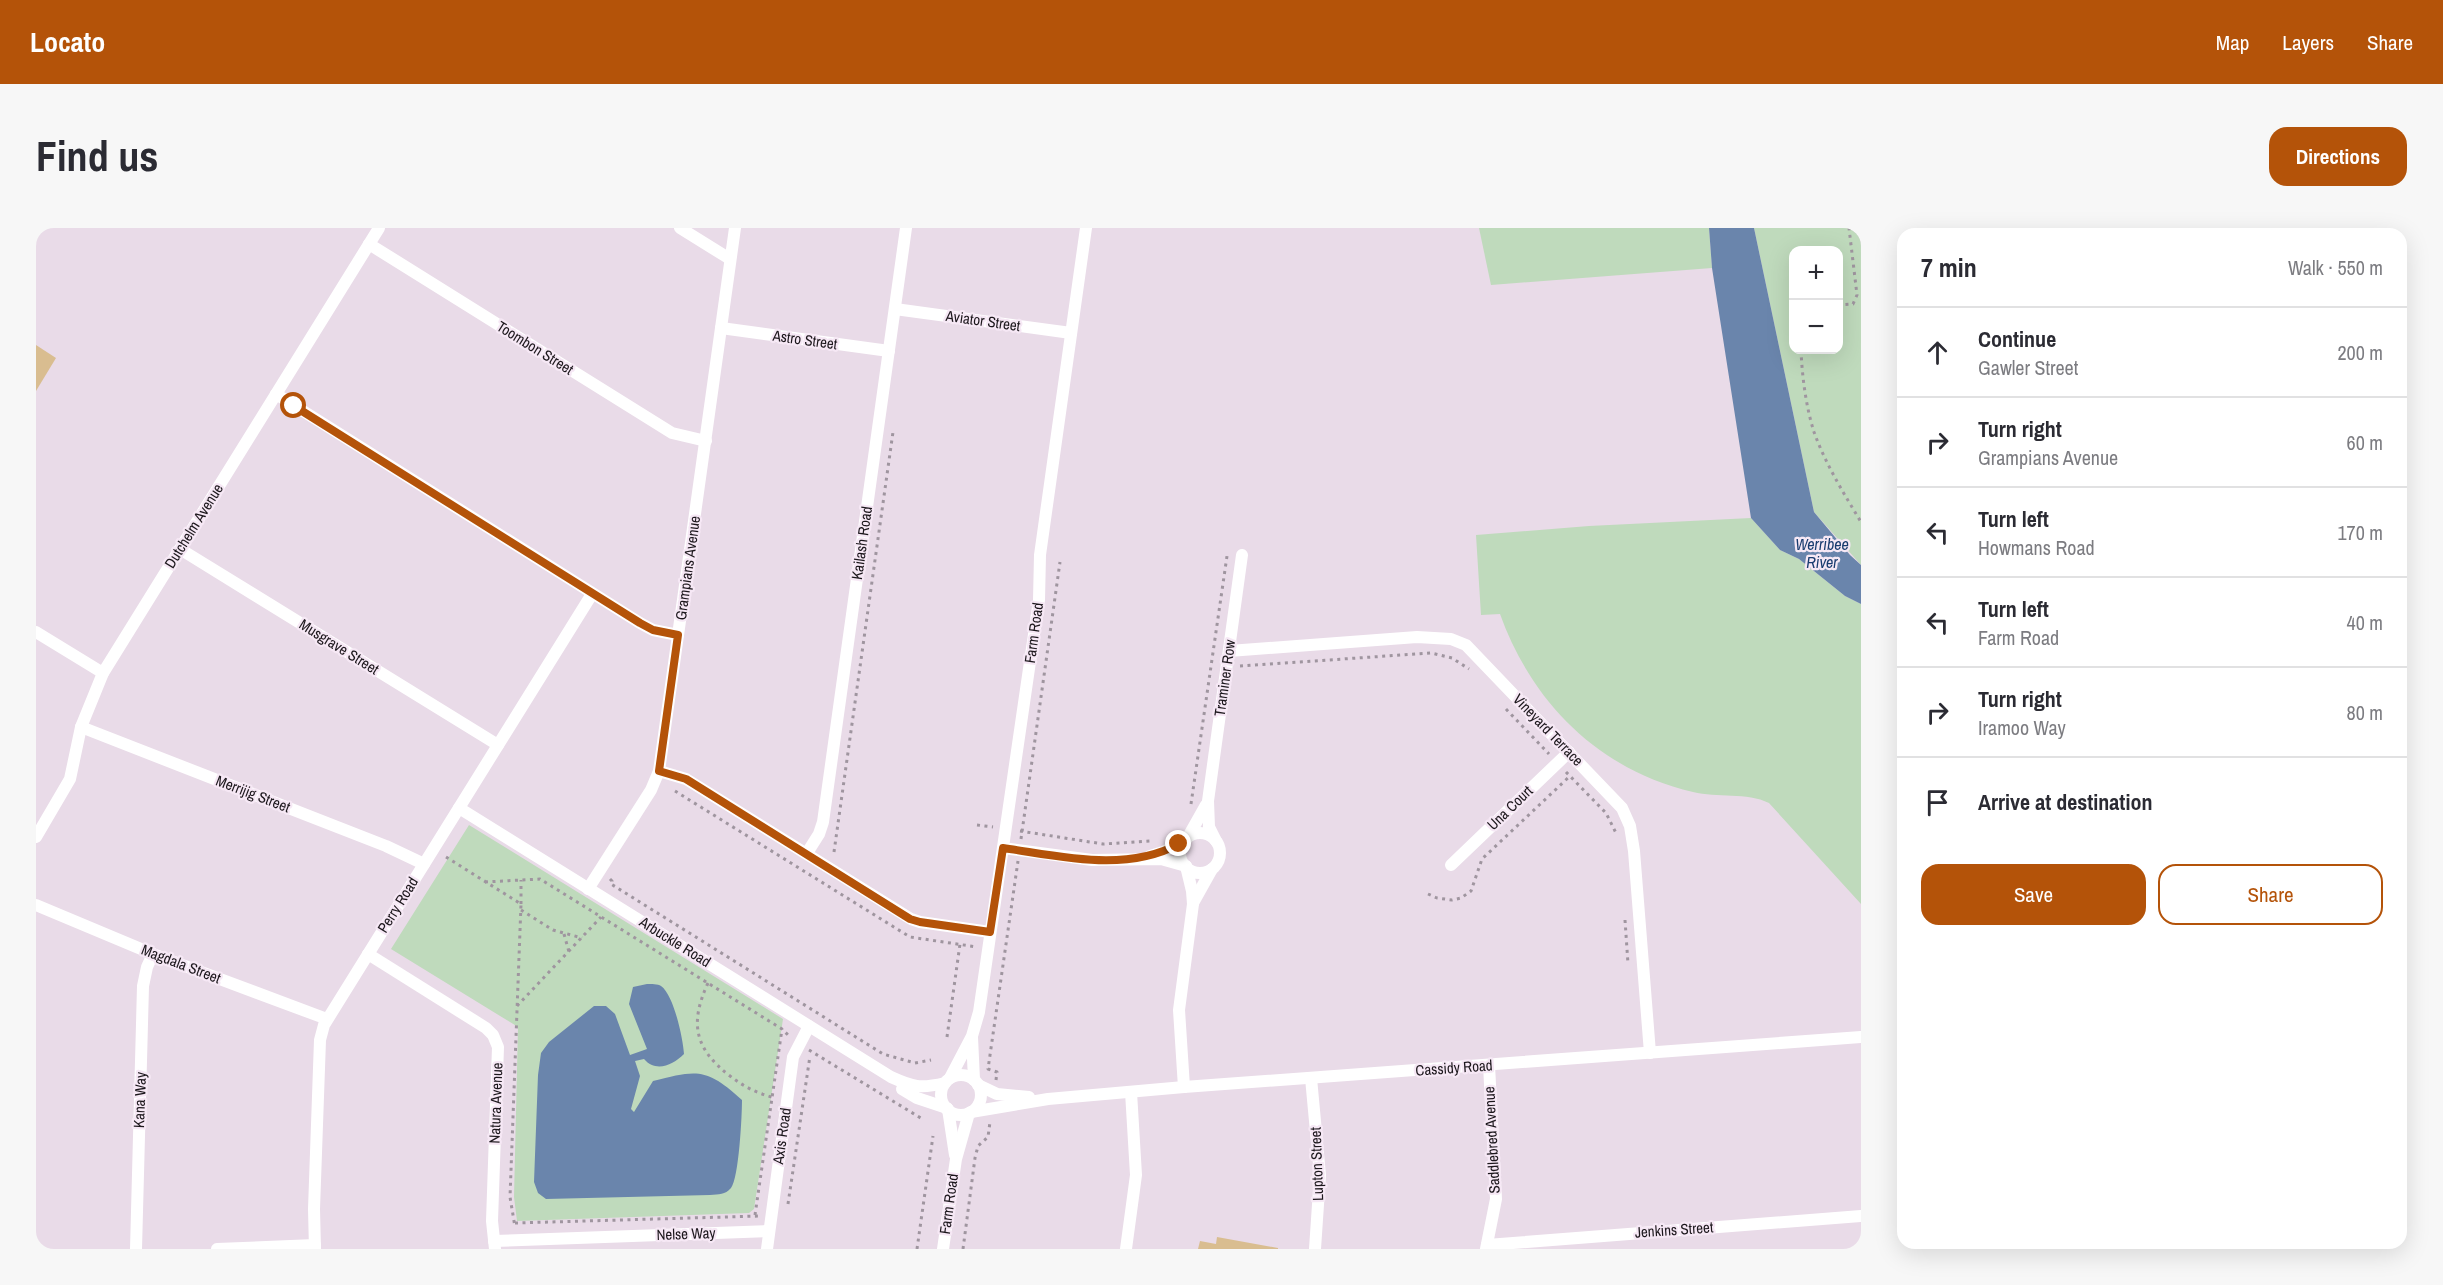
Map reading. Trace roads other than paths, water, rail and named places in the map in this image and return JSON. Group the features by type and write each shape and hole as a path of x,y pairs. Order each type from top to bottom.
{"street":[{"name":"Dutchelm Avenue","path":"36,837 70,779 81,728 103,673 379,228"},
{"path":"680,228 730,259"},
{"name":"Grampians Avenue","path":"588,889 651,790 659,771 735,228"},
{"name":"Kailash Road","path":"807,854 823,822 906,228"},
{"name":"Farm Road","path":"947,1081 972,1036 979,1012 1039,600 1040,555 1086,228"},
{"name":"Toombon Street","path":"369,244 672,433 706,441"},
{"name":"Aviator Street","path":"895,309 1071,333"},
{"name":"Astro Street","path":"721,328 889,351"},
{"path":"276,394 647,627 678,635"},
{"name":"Musgrave Street","path":"180,549 498,745"},
{"name":"Traminer Row","path":"1216,841 1209,826 1208,801 1242,555"},
{"name":"Perry Road","path":"315,1247 314,1209 320,1040 327,1020 592,594"},
{"path":"36,632 103,673"},
{"name":"Vineyard Terrace","path":"1229,651 1417,637 1451,639 1466,645 1622,807 1630,826 1634,851 1650,1053"},
{"name":"Merrijig Street","path":"81,728 386,846 424,864"},
{"name":"Una Court","path":"1451,865 1569,752"},
{"path":"659,771 686,779 910,919 990,932"},
{"name":"Traminer Row","path":"1187,839 1200,820 1208,801"},
{"name":"Arbuckle Road","path":"459,807 891,1077 913,1087 926,1088 947,1081"},
{"path":"1143,858 1163,852 1203,833 1216,841 1220,854 1218,863 1212,869 1193,904"},
{"path":"1184,1087 1179,1010 1193,904 1192,891 1181,850 1187,839"},
{"path":"1003,848 1092,860 1161,859 1186,866 1198,873 1212,869"},
{"name":"Magdala Street","path":"36,905 153,954 327,1020"},
{"name":"Kana Way","path":"136,1249 143,986 147,967 153,954"},
{"name":"Natura Avenue","path":"368,954 486,1028 495,1039 498,1047 492,1221 494,1245"},
{"name":"Axis Road","path":"767,1249 793,1057 809,1026"},
{"name":"Farm Road","path":"972,1036 976,1082"},
{"name":"Cassidy Road","path":"970,1112 1048,1099 1184,1087 1861,1037"},
{"name":"Saddlebred Avenue","path":"1487,1247 1496,1199 1489,1065"},
{"path":"962,1075 976,1082 981,1097 976,1108 970,1112 958,1114 947,1109 941,1096 947,1081 962,1075"},
{"name":"Arbuckle Road","path":"891,1077 903,1090 947,1109"},
{"name":"Lupton Street","path":"1311,1078 1320,1175 1314,1249"},
{"name":"Cassidy Road","path":"976,1082 994,1093 1048,1099"},
{"path":"1126,1249 1136,1175 1131,1092"},
{"name":"Farm Road","path":"947,1109 956,1159"},
{"name":"Farm Road","path":"942,1249 956,1159 970,1112"},
{"name":"Jenkins Street","path":"1487,1247 1861,1216"},
{"name":"Nelse Way","path":"494,1245 770,1231"},
{"path":"217,1249 315,1247"}],"water":[{"name":"Werribee River","path":"1709,228 1754,228 1814,512 1861,565 1861,604 1845,596 1799,559 1780,550 1751,518 1712,268"},
{"path":"647,984 661,986 670,998 680,1028 684,1054 664,1066 654,1066 644,1059 635,1061 640,1076 631,1109 634,1112 653,1081 680,1075 700,1074 730,1089 742,1100 741,1132 734,1182 731,1188 724,1193 710,1195 546,1199 538,1193 534,1182 538,1075 541,1053 549,1042 594,1006 606,1006 615,1014 630,1055 647,1049 629,1004 633,987"}]}
